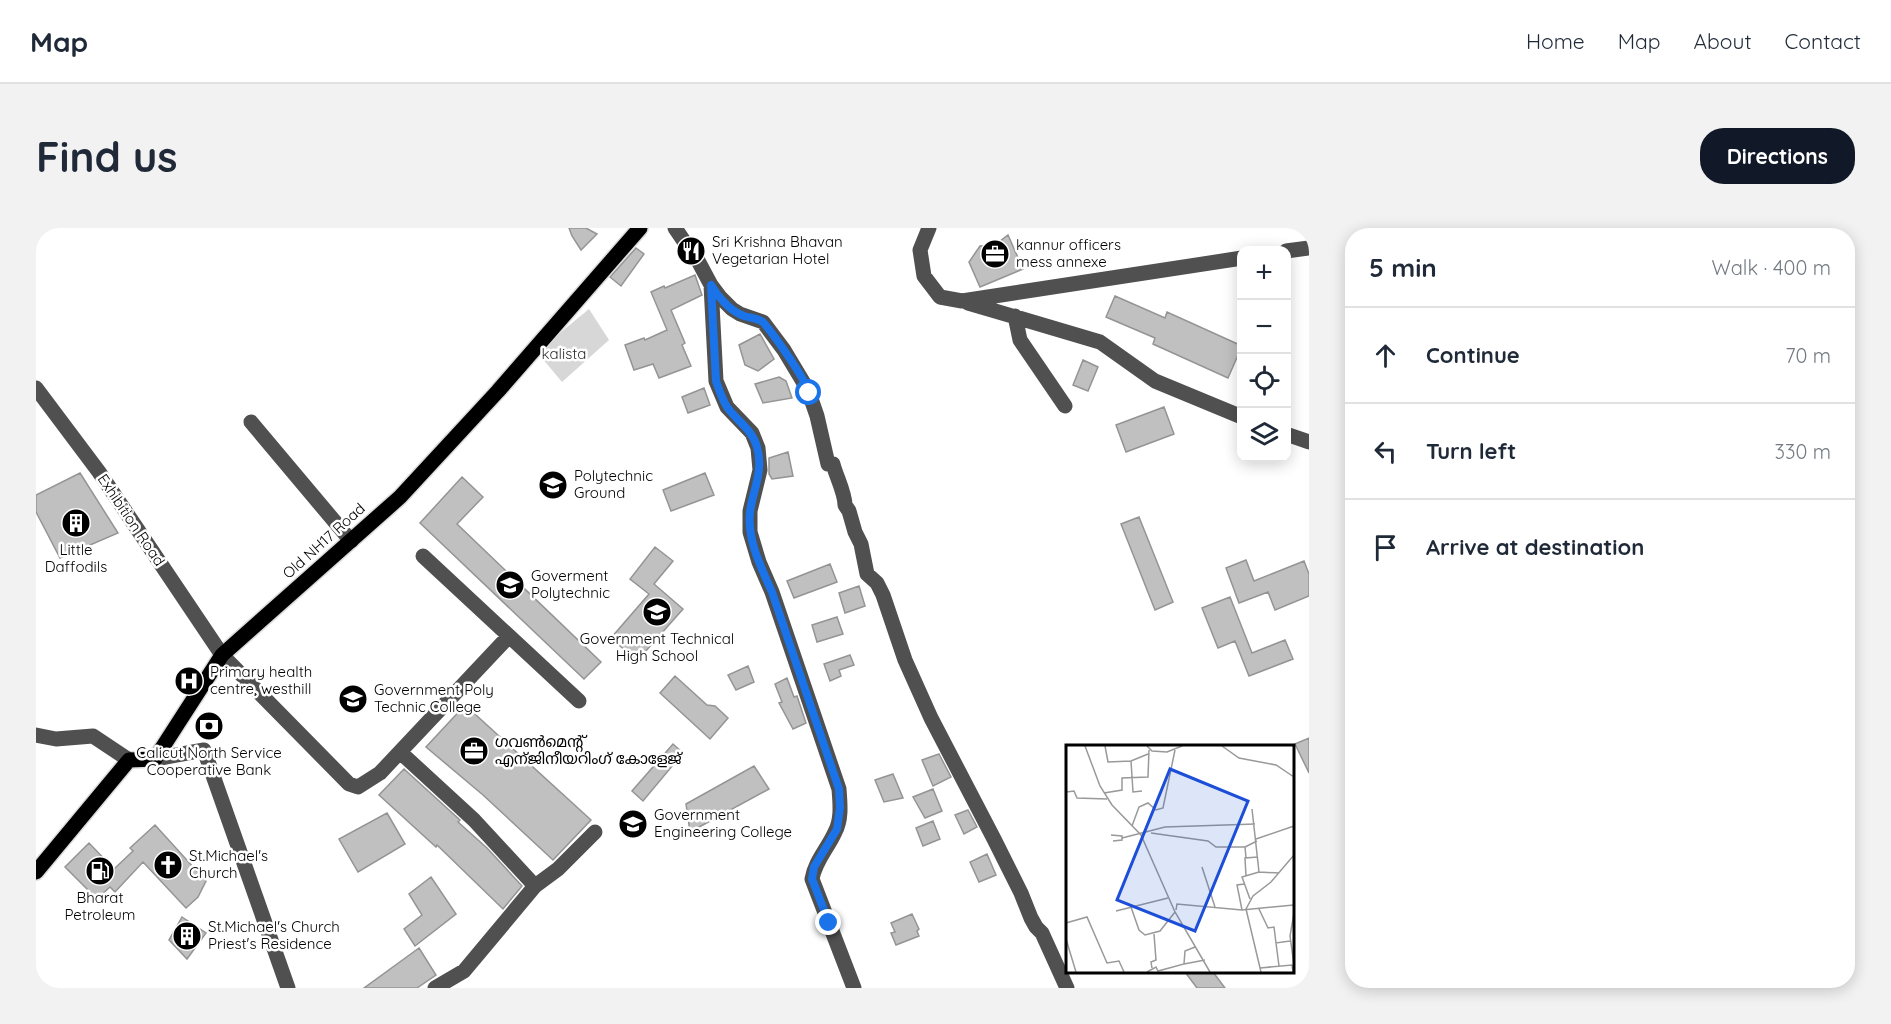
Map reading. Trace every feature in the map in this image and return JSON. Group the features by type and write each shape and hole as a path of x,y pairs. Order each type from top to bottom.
{"main road":[{"name":"Old NH17 Road","path":"155,759 222,655 407,489 498,391 640,228"},
{"path":"36,872 129,760 155,759"}],"street":[{"path":"675,228 720,297 743,316 763,322 806,385 817,416 828,464 833,464 844,506 849,511 861,544 867,574 877,583 883,595 905,661 935,725 1021,892 1036,927 1042,933 1067,988"},
{"path":"929,228 920,250 924,276 940,297 962,301 1100,342 1155,381 1237,415"},
{"path":"1291,250 1309,248"},
{"path":"962,301 1124,274 1237,259"},
{"path":"711,285 716,381 728,407 752,433 758,448 760,470 750,511 750,532 839,789 840,808 837,829 814,867 812,879 854,988"},
{"path":"1015,316 1020,340 1065,406"},
{"name":"Exhibition Road","path":"36,388 99,472 222,655 349,784 358,787 380,773 400,752"},
{"path":"251,423 351,540"},
{"path":"1291,435 1309,442"},
{"path":"423,556 579,701"},
{"path":"509,636 400,752 474,820 535,886"},
{"path":"36,735 56,739 93,736 129,760"},
{"path":"155,759 204,750 288,988"},
{"path":"435,988 464,971 535,886 558,869 595,832"}],"green space":[{"name":"kalista","path":"589,309 609,340 562,382 537,352"}],"building":[{"path":"569,228 586,228 597,234 581,250"},
{"name":"kannur officers mess annexe","path":"1008,235 1023,269 980,287 969,262 980,246 995,245"},
{"path":"636,248 644,254 621,286 610,277"},
{"path":"695,275 702,295 671,310 685,343 682,345 691,366 659,378 653,364 634,370 625,345 644,338 645,340 667,330 651,292"},
{"path":"1115,296 1165,318 1167,312 1237,344 1237,357 1228,378 1153,344 1155,338 1106,317"},
{"path":"760,334 774,359 758,371 745,365 739,345"},
{"path":"1083,360 1098,367 1088,391 1073,385"},
{"path":"779,377 786,381 792,398 763,403 755,384"},
{"path":"704,388 710,405 688,413 682,397"},
{"path":"1164,407 1174,434 1126,452 1116,425"},
{"path":"788,452 793,476 772,479 769,474 769,458"},
{"name":"Little Daffodils","path":"80,473 118,533 60,558 36,512 36,495"},
{"path":"705,473 714,495 671,511 663,490"},
{"path":"462,477 483,497 457,524 601,662 584,679 420,523"},
{"path":"1139,517 1173,602 1155,610 1121,524"},
{"path":"655,547 673,561 654,584 683,609 637,661 611,638 649,594 630,579"},
{"path":"1246,560 1254,581 1304,561 1309,574 1309,596 1275,610 1268,592 1239,603 1226,568"},
{"path":"830,564 837,582 794,598 787,581"},
{"path":"859,586 865,606 845,613 839,593"},
{"path":"1230,597 1252,653 1285,640 1293,659 1249,676 1235,641 1218,648 1202,608"},
{"path":"837,617 843,634 817,642 812,625"},
{"path":"850,655 854,665 839,670 841,676 830,681 824,664"},
{"path":"748,666 754,682 736,690 728,675"},
{"path":"675,676 707,705 715,706 728,718 710,739 660,693"},
{"path":"787,678 794,697 797,696 806,723 793,729 779,703 782,702 775,684"},
{"path":"465,705 591,820 553,860 483,795 426,747"},
{"path":"1309,738 1309,773 1295,744"},
{"path":"673,744 683,753 643,801 632,791"},
{"path":"939,754 951,777 933,786 922,760"},
{"path":"754,766 769,789 690,832 686,804"},
{"path":"404,769 460,820 458,822 487,848 522,886 503,909 437,845 436,847 379,795"},
{"path":"893,774 903,798 884,802 875,780"},
{"path":"933,789 942,811 925,818 913,797"},
{"path":"968,810 977,827 964,834 955,815"},
{"path":"387,813 405,844 358,872 339,839"},
{"path":"933,821 940,839 923,846 916,828"},
{"path":"155,825 206,881 198,897 186,908 143,862 115,892 110,887 97,899 65,867 89,843 114,869 133,851 130,848"},
{"path":"987,854 996,875 979,882 970,862"},
{"path":"431,877 456,914 415,946 404,929 422,915 409,894"},
{"path":"912,914 919,929 917,931 919,936 896,945 891,933 895,932 891,923"},
{"name":"St.Michael's Church Priest's Residence","path":"182,917 206,933 187,959 169,940"},
{"path":"419,948 436,975 417,988 364,988"},
{"path":"1186,973 1214,973 1225,988 1197,988"}],"place":[{"name":"Sri Krishna Bhavan Vegetarian Hotel","path":"691,251"},
{"name":"kannur officers mess annexe","path":"995,254"},
{"name":"Polytechnic Ground","path":"553,485"},
{"name":"Little Daffodils","path":"76,523"},
{"name":"Goverment Polytechnic","path":"510,585"},
{"name":"Government Technical High School","path":"657,612"},
{"name":"Primary health centre, westhill","path":"189,681"},
{"name":"Government Poly Technic College","path":"353,699"},
{"name":"Calicut North Service Cooperative Bank","path":"209,726"},
{"name":"ഗവൺമെന്റ് എന്ജിനീയറിംഗ് കോളേജ്","path":"474,751"},
{"name":"Government Engineering College","path":"633,824"},
{"name":"St.Michael's Church","path":"168,865"},
{"name":"Bharat Petroleum","path":"100,871"},
{"name":"St.Michael's Church Priest's Residence","path":"187,936"}],"route":[{"path":"809,393 784,350 763,322 743,316 733,310 711,285 716,381 728,407 752,433 758,448 760,470 750,511 750,532 839,789 840,808 837,829 814,867 812,879 829,923"}]}
